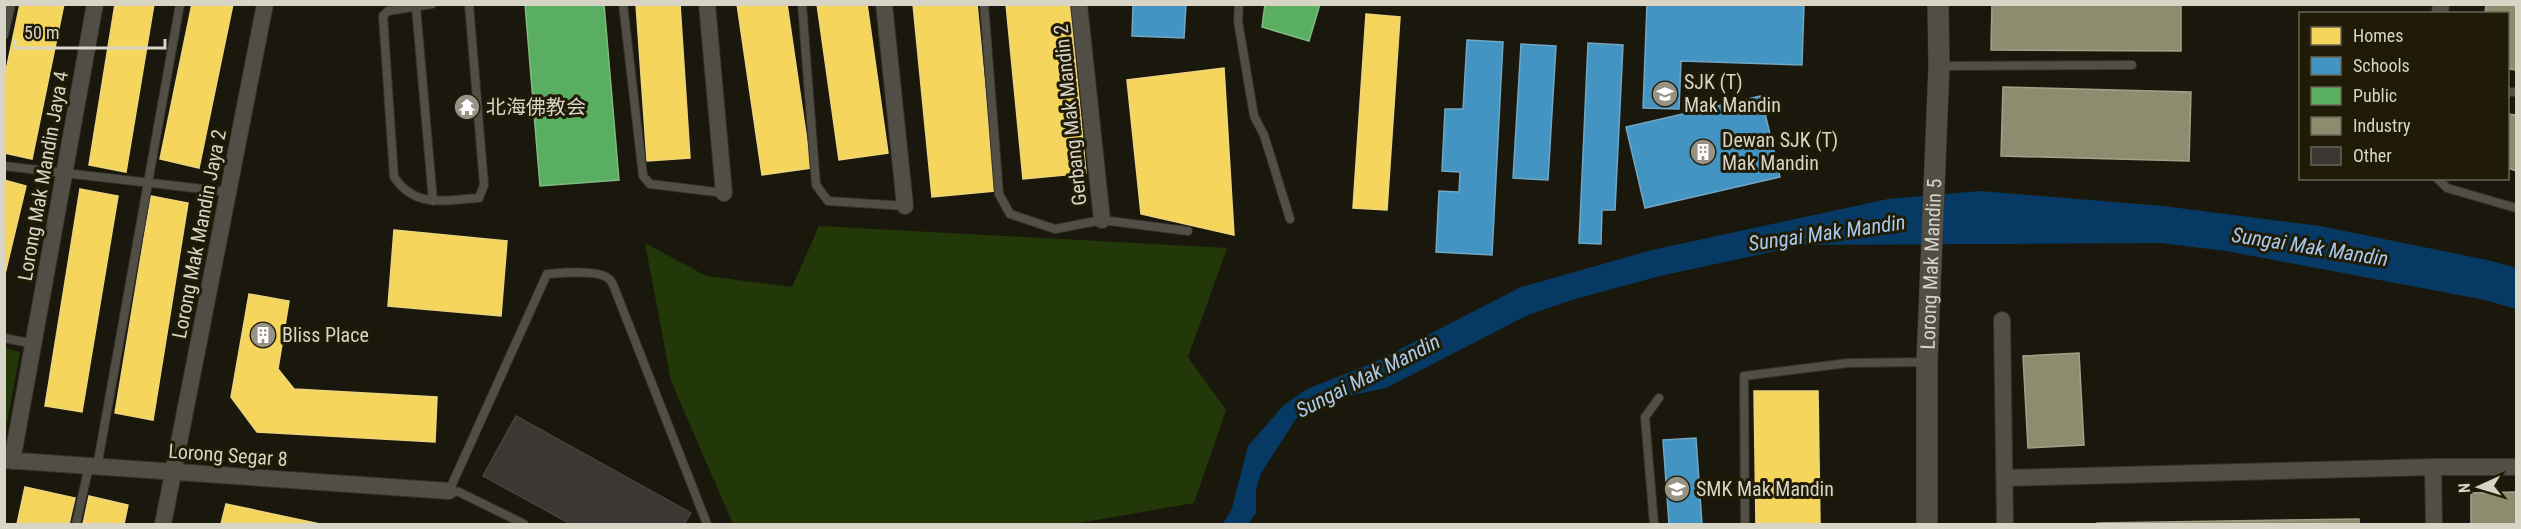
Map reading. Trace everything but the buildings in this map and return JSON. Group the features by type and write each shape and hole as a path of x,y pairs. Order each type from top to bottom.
{"street":[{"name":"Lorong Mak Mandin Jaya 4","path":"7,460 34,344 95,4"},
{"name":"Lorong Mak Mandin Jaya 2","path":"163,525 265,4"},
{"path":"707,4 724,193"},
{"path":"884,4 905,206"},
{"name":"Gerbang Mak Mandin 2","path":"1079,4 1102,220"},
{"name":"Lorong Mak Mandin 5","path":"1927,525 1929,272 1939,66 1938,4"},
{"path":"2002,320 2004,525"},
{"name":"Lorong Segar 8","path":"7,460 449,491"},
{"path":"2004,478 2433,467 2517,467"},
{"path":"2433,467 2434,525"}],"lane":[{"path":"4,35 11,4"},
{"path":"76,525 93,466 180,4"},
{"path":"432,4 388,11 384,16 394,177 404,191 418,198 433,201 479,198 484,185 469,4"},
{"path":"623,4 643,176 650,184 724,193"},
{"path":"802,4 816,185 828,201 905,206"},
{"path":"984,4 999,194 1010,214 1055,229 1102,220 1188,231"},
{"path":"1239,4 1238,21 1254,116 1264,135 1290,219"},
{"path":"416,7 433,201"},
{"path":"1939,66 2132,65"},
{"path":"4,166 229,192"},
{"path":"2439,180 2447,188 2517,208"},
{"path":"525,525 459,492 449,491 547,274 565,272 609,278 707,525"},
{"path":"4,338 34,344"},
{"path":"1745,525 1744,376 1848,363 1928,362"},
{"path":"1654,525 1645,417 1659,399"}],"green space":[{"path":"819,226 1227,248 1188,357 1226,410 1194,503 1073,524 733,524 671,381 645,243 706,276 792,287"},
{"path":"5,348 20,352 6,428 4,428"}],"water":[{"name":"Sungai Mak Mandin","path":"1980,191 2163,206 2320,226 2492,261 2516,268 2516,309 2485,300 2226,251 2160,243 1804,245 1660,276 1575,299 1528,315 1386,388 1343,397 1311,407 1296,419 1261,473 1256,489 1256,513 1248,524 1223,524 1232,508 1248,446 1284,405 1307,389 1375,362 1521,287 1652,250 1888,199"}],"place":[{"name":"SJK (T) Mak Mandin","path":"1665,94"},
{"name":"北海佛教会","path":"467,107"},
{"name":"Dewan SJK (T) Mak Mandin","path":"1703,152"},
{"name":"Bliss Place","path":"263,335"},
{"name":"SMK Mak Mandin","path":"1677,489"}]}
